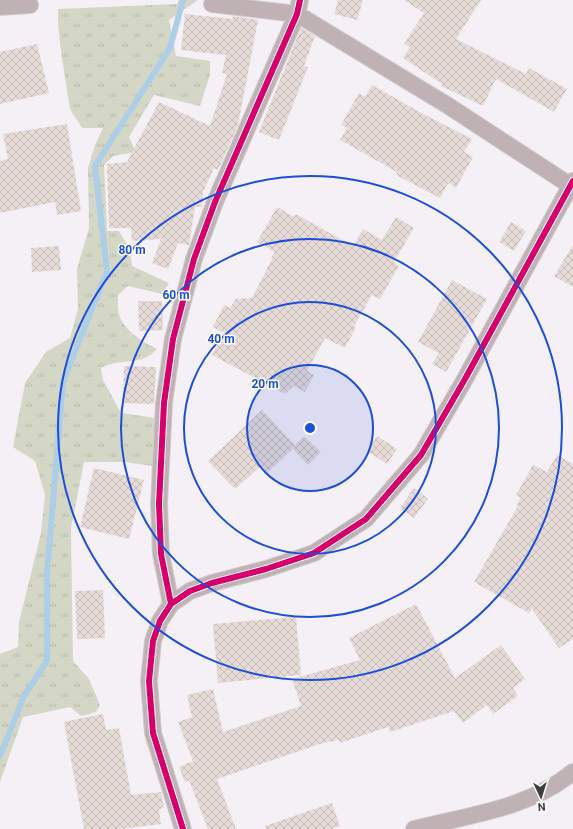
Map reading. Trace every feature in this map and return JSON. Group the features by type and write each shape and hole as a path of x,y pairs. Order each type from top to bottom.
{"street":[{"path":"183,829 153,733 149,681 153,641 160,621 171,604 190,591 212,583 266,569 314,553 366,519 421,455 572,183 447,105 298,7 212,4"},
{"path":"0,7 30,5"},
{"path":"171,604 161,554 159,504 164,403 173,339 194,259 215,202 298,7"},
{"path":"414,829 443,826 497,810 539,794 573,772"}],"green space":[{"path":"179,0 198,0 169,20 176,56 210,61 210,75 200,106 154,95 129,137 136,152 113,156 104,165 107,231 119,231 130,250 132,266 169,283 162,294 128,286 118,295 118,312 126,327 136,336 157,349 145,358 116,363 101,368 103,380 121,413 156,418 153,466 125,462 84,462 71,528 73,661 89,679 100,705 96,712 81,716 70,707 23,717 0,782 0,654 18,647 19,622 41,533 45,495 35,461 13,447 25,383 46,352 70,338 78,309 77,269 89,228 88,168 95,145 103,128 82,128 70,109 61,52 58,9 177,4"}],"building":[{"path":"338,0 363,0 357,20 334,14"},
{"path":"404,0 481,0 456,39 526,74 529,68 567,89 554,112 496,79 483,106 441,86 442,84 403,58 410,47 404,44 424,13"},
{"path":"185,14 232,19 233,16 258,20 238,125 218,170 214,168 203,192 202,207 195,207 189,245 178,243 168,269 152,263 161,239 132,241 131,228 109,228 107,164 127,162 159,102 210,126 227,74 222,73 226,55 181,50"},
{"path":"301,28 315,36 304,66 308,67 279,140 259,132"},
{"path":"37,44 49,93 0,104 0,52"},
{"path":"372,85 472,139 464,152 473,157 456,188 448,183 440,198 396,175 397,172 340,140 347,128 341,125 359,93 365,97"},
{"path":"67,124 81,211 57,215 55,202 0,213 0,161 8,159 3,134"},
{"path":"277,207 294,217 296,214 353,246 363,229 382,240 396,217 414,228 394,262 399,266 380,299 372,295 354,326 356,327 345,348 325,338 307,371 314,375 305,392 294,386 285,394 212,355 224,333 213,327 224,305 230,308 236,299 252,298 272,259 271,258 275,252 257,242"},
{"path":"511,222 526,231 514,251 499,242"},
{"path":"573,245 573,287 554,276"},
{"path":"59,246 61,270 32,272 31,248"},
{"path":"452,280 487,299 446,372 432,364 439,353 418,342"},
{"path":"138,301 162,301 163,330 139,331"},
{"path":"124,366 156,367 154,404 123,403"},
{"path":"262,410 295,445 304,436 321,452 308,465 293,449 267,473 261,466 235,489 208,461"},
{"path":"377,436 397,449 387,464 367,451"},
{"path":"557,455 573,464 573,639 559,648 532,609 529,613 474,582 518,506 516,506 521,498 516,495 533,465 547,472"},
{"path":"94,468 144,480 129,539 80,527"},
{"path":"414,488 428,499 414,518 400,508"},
{"path":"103,590 105,638 77,639 75,591"},
{"path":"416,604 455,678 501,645 525,679 513,688 518,696 493,714 487,705 463,723 454,711 390,732 388,727 340,743 339,740 323,743 217,779 236,829 208,829 189,780 185,782 179,767 193,761 178,722 192,717 187,695 213,689 223,732 301,706 292,679 360,660 349,638"},
{"path":"296,617 301,675 218,683 213,624"},
{"path":"103,714 106,730 119,728 131,795 161,792 164,808 159,809 161,824 120,829 84,829 64,722"},
{"path":"332,803 340,826 331,829 266,829 265,826"}],"waterway":[{"path":"0,756 24,696 47,661 47,573 63,382 107,271 95,166 170,48 183,0"}],"cycle path":[{"path":"171,604 161,554 159,504 164,403 173,339 194,259 215,202 297,14 300,0"},
{"path":"183,829 153,733 149,681 153,641 160,621 171,604 190,591 212,583 266,569 314,553 366,519 421,455 465,379 573,181"}]}
